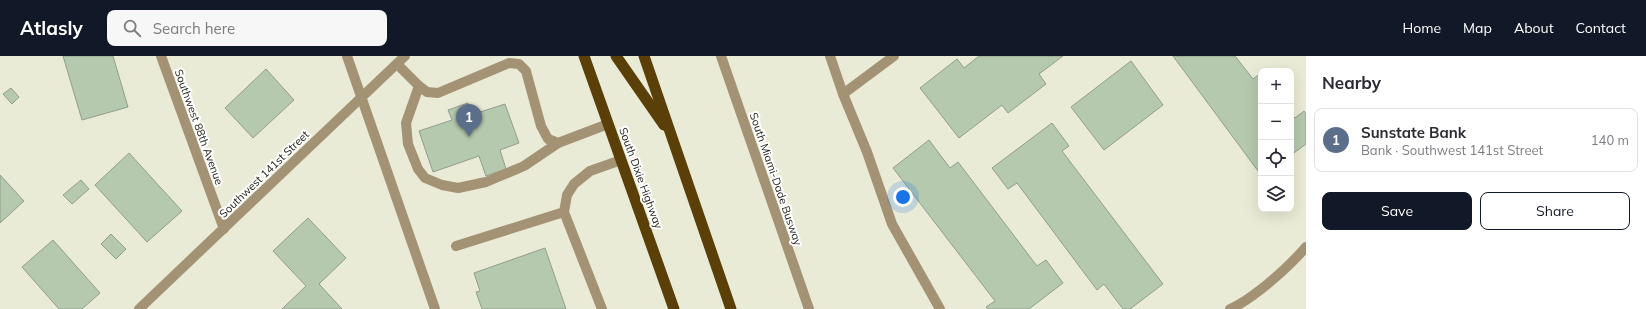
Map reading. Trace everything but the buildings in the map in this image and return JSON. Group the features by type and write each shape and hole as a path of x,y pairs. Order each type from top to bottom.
{"highway":[{"name":"South Dixie Highway","path":"584,56 674,309"},
{"path":"616,56 672,137"},
{"path":"644,56 731,309"}],"street":[{"name":"Southwest 88th Avenue","path":"161,56 224,229"},
{"path":"347,56 435,309"},
{"name":"Southwest 141st Street","path":"139,309 405,56"},
{"name":"South Miami-Dade Busway","path":"721,56 809,309"},
{"path":"830,56 867,152 892,224 940,309"},
{"path":"844,94 894,56"},
{"path":"397,64 427,92 438,93 509,63 519,64 526,71 541,126 548,139 558,143"},
{"path":"419,86 406,123 408,144 418,169 425,178 442,185 458,188 486,182 524,166 558,143 608,124"},
{"path":"602,309 564,212 567,195 574,184 590,171 621,160"},
{"path":"456,246 564,212"},
{"path":"1230,309 1260,289 1284,270 1306,248"}],"place":[{"name":"Sunstate Bank","path":"469,137"}]}
